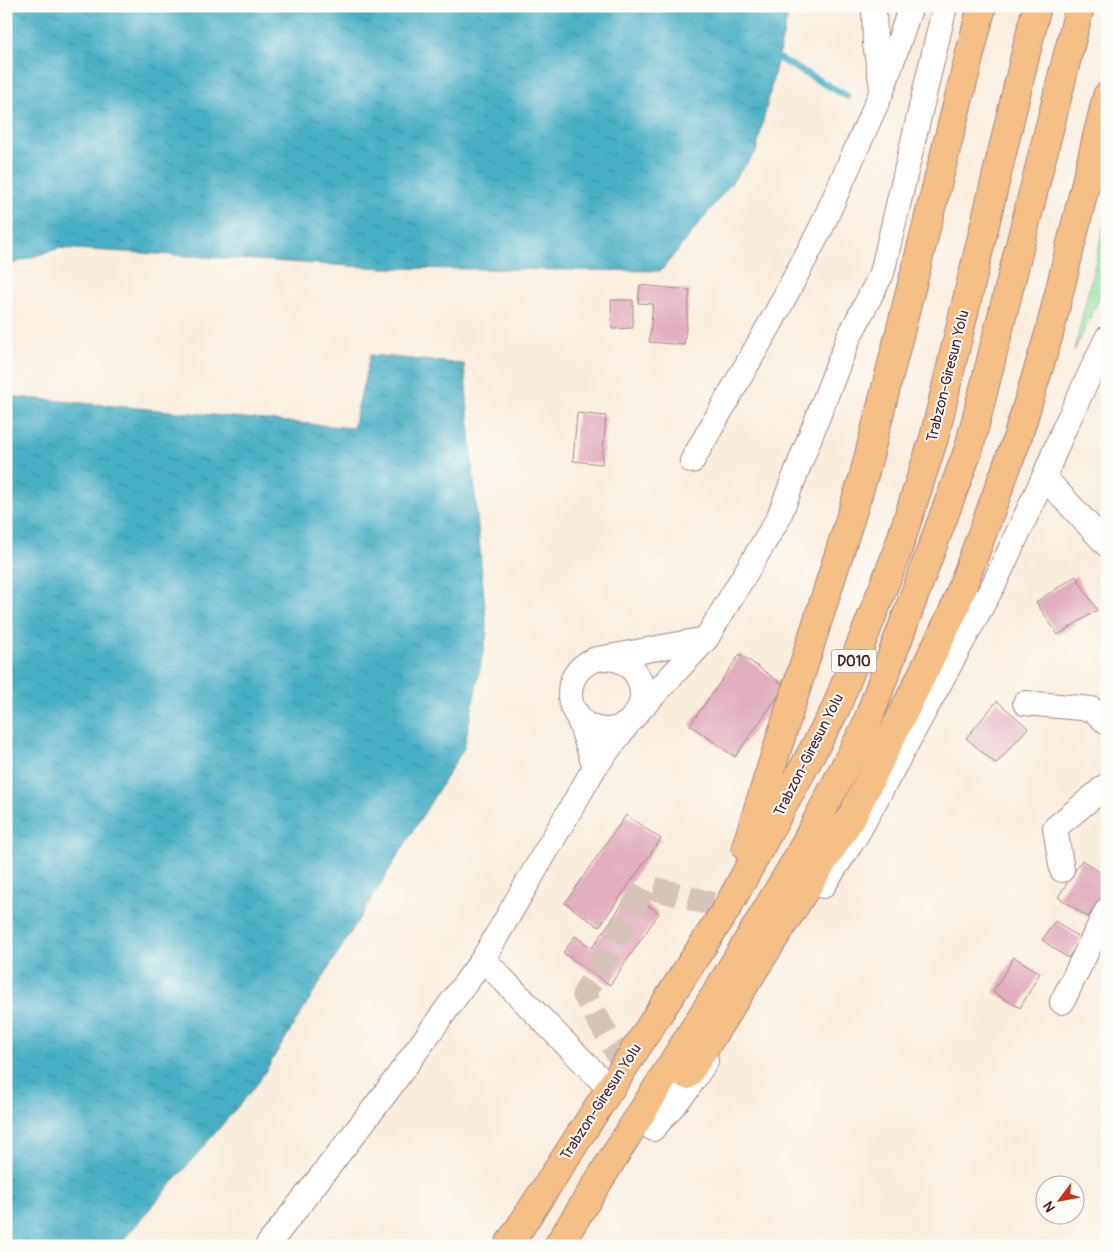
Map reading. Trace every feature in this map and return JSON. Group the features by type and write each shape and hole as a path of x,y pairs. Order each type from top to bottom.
{"highway":[{"path":"727,908 864,475 982,6"},
{"name":"Trabzon-Giresun Yolu","path":"508,1246 727,908 835,710 896,555 934,438 1037,6"},
{"name":"D010","path":"558,1246 717,992 796,861 865,728 969,448 1080,6"},
{"path":"571,1246 604,1206 852,816 953,612 1016,442 1049,334 1107,96"}],"street":[{"path":"873,7 880,13 896,15 904,12 911,6"},
{"path":"692,461 773,319 821,228 882,91 911,6"},
{"path":"576,714 583,721 600,729 618,728 633,717 706,639 778,520 849,337 882,273 945,6"},
{"path":"873,7 875,44 882,91"},
{"path":"653,1129 686,1091 856,836 996,582 1107,338"},
{"path":"1044,477 1107,545"},
{"path":"595,767 571,703 570,691 573,680 580,670 589,662 601,658 706,639"},
{"path":"266,1246 386,1094 483,959 595,767 639,709 642,690 635,672 619,661 601,658"},
{"path":"1025,703 1092,709 1107,723"},
{"path":"1062,870 1055,828 1107,785"},
{"path":"1062,1002 1107,910"},
{"path":"483,959 609,1088"}],"green space":[{"path":"1107,213 1107,283 1074,351"}],"water":[{"path":"6,6 790,6 756,152 661,271 384,268 59,248 6,266"},
{"path":"370,355 464,364 487,633 464,748 258,1083 118,1246 6,1246 6,396 353,428"}],"building":[{"path":"640,285 690,290 684,345 649,342 653,304 638,303"},
{"path":"611,300 633,300 633,328 612,329"},
{"path":"577,413 606,416 602,464 573,461"},
{"path":"1076,576 1097,610 1058,635 1036,602"},
{"path":"740,654 785,686 735,757 690,725"},
{"path":"997,701 1028,728 996,764 966,738"},
{"path":"626,815 661,839 599,927 565,903"},
{"path":"1082,860 1107,877 1107,889 1088,917 1058,897"},
{"path":"630,893 659,913 610,985 563,953 575,936 592,948"},
{"path":"1055,921 1081,939 1068,958 1042,940"},
{"path":"1014,957 1040,973 1020,1008 993,992"}],"waterway":[{"path":"778,58 847,96"}],"tunnel":[{"path":"624,1066 584,994 645,886 727,908"}]}
